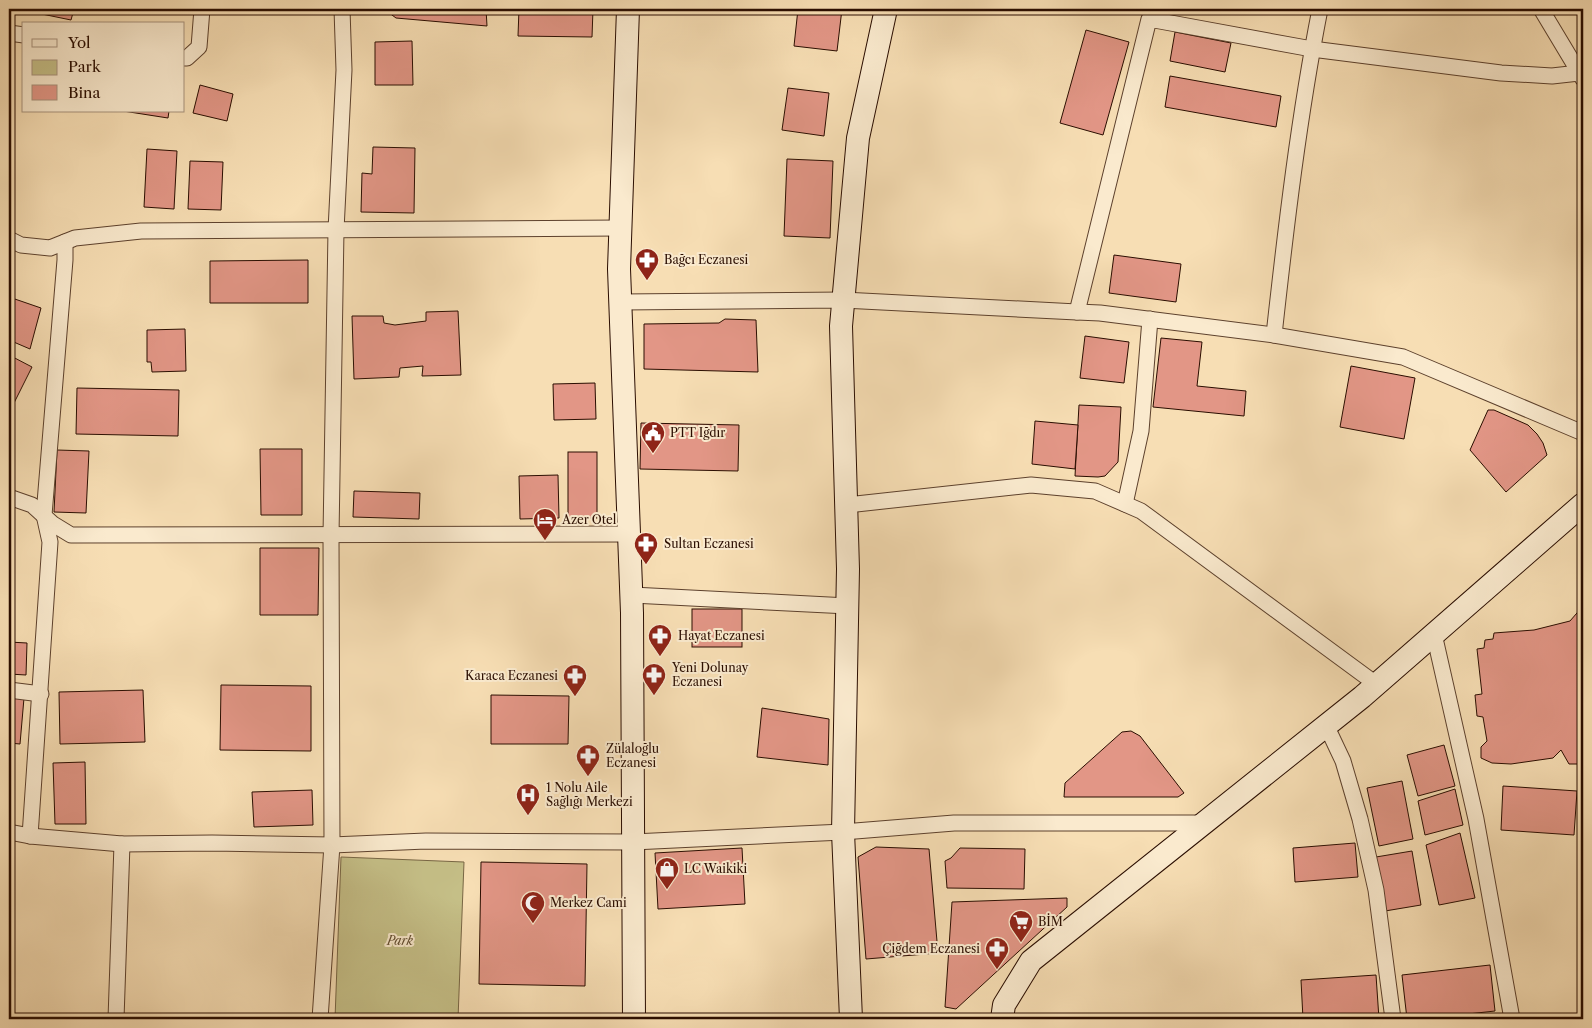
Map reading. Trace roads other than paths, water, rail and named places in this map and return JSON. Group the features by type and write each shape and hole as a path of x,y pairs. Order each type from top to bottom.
{"street":[{"path":"185,58 199,47 202,9"},
{"path":"320,1019 332,844 330,536 336,230 344,70 342,9"},
{"path":"628,9 619,270 632,596 634,1019"},
{"path":"852,1019 843,832 848,606 841,326 858,138 886,9"},
{"path":"1274,336 1291,195 1312,49 1320,9"},
{"path":"1541,9 1581,76"},
{"path":"1077,312 1149,19 1312,49 1501,73 1581,76"},
{"path":"9,33 22,35"},
{"path":"9,239 21,244 50,248 75,238 141,231 621,228"},
{"path":"30,836 50,542 44,515 65,260 64,242"},
{"path":"620,302 843,300 1077,312 1150,319 1274,336 1403,357 1583,433"},
{"path":"1125,504 1141,430 1150,319"},
{"path":"846,505 1031,485 1095,491 1141,511 1376,684"},
{"path":"9,497 32,505 53,524 71,535 629,534"},
{"path":"1002,1019 1004,1005 1031,961 1326,725 1581,512"},
{"path":"632,596 848,606"},
{"path":"1434,634 1476,819 1512,1019"},
{"path":"9,690 41,694"},
{"path":"1326,725 1343,761 1360,819 1376,890 1393,1019"},
{"path":"9,832 30,836 122,844 332,844 426,841 633,842 843,832 954,823 1205,823"},
{"path":"116,1019 122,844"}],"place":[{"name":"Bağcı Eczanesi","path":"647,281"},
{"name":"PTT Iğdır","path":"653,454"},
{"name":"Azer Otel","path":"545,541"},
{"name":"Sultan Eczanesi","path":"646,565"},
{"name":"Hayat Eczanesi","path":"660,657"},
{"name":"Yeni Dolunay Eczanesi","path":"654,696"},
{"name":"Karaca Eczanesi","path":"575,697"},
{"name":"Zülaloğlu Eczanesi","path":"588,777"},
{"name":"1 Nolu Aile Sağlığı Merkezi","path":"528,816"},
{"name":"LC Waikiki","path":"667,890"},
{"name":"Merkez Cami","path":"533,924"},
{"name":"BİM","path":"1021,943"},
{"name":"Çiğdem Eczanesi","path":"997,970"}],"park label":[{"name":"Park","path":"400,941"}]}
